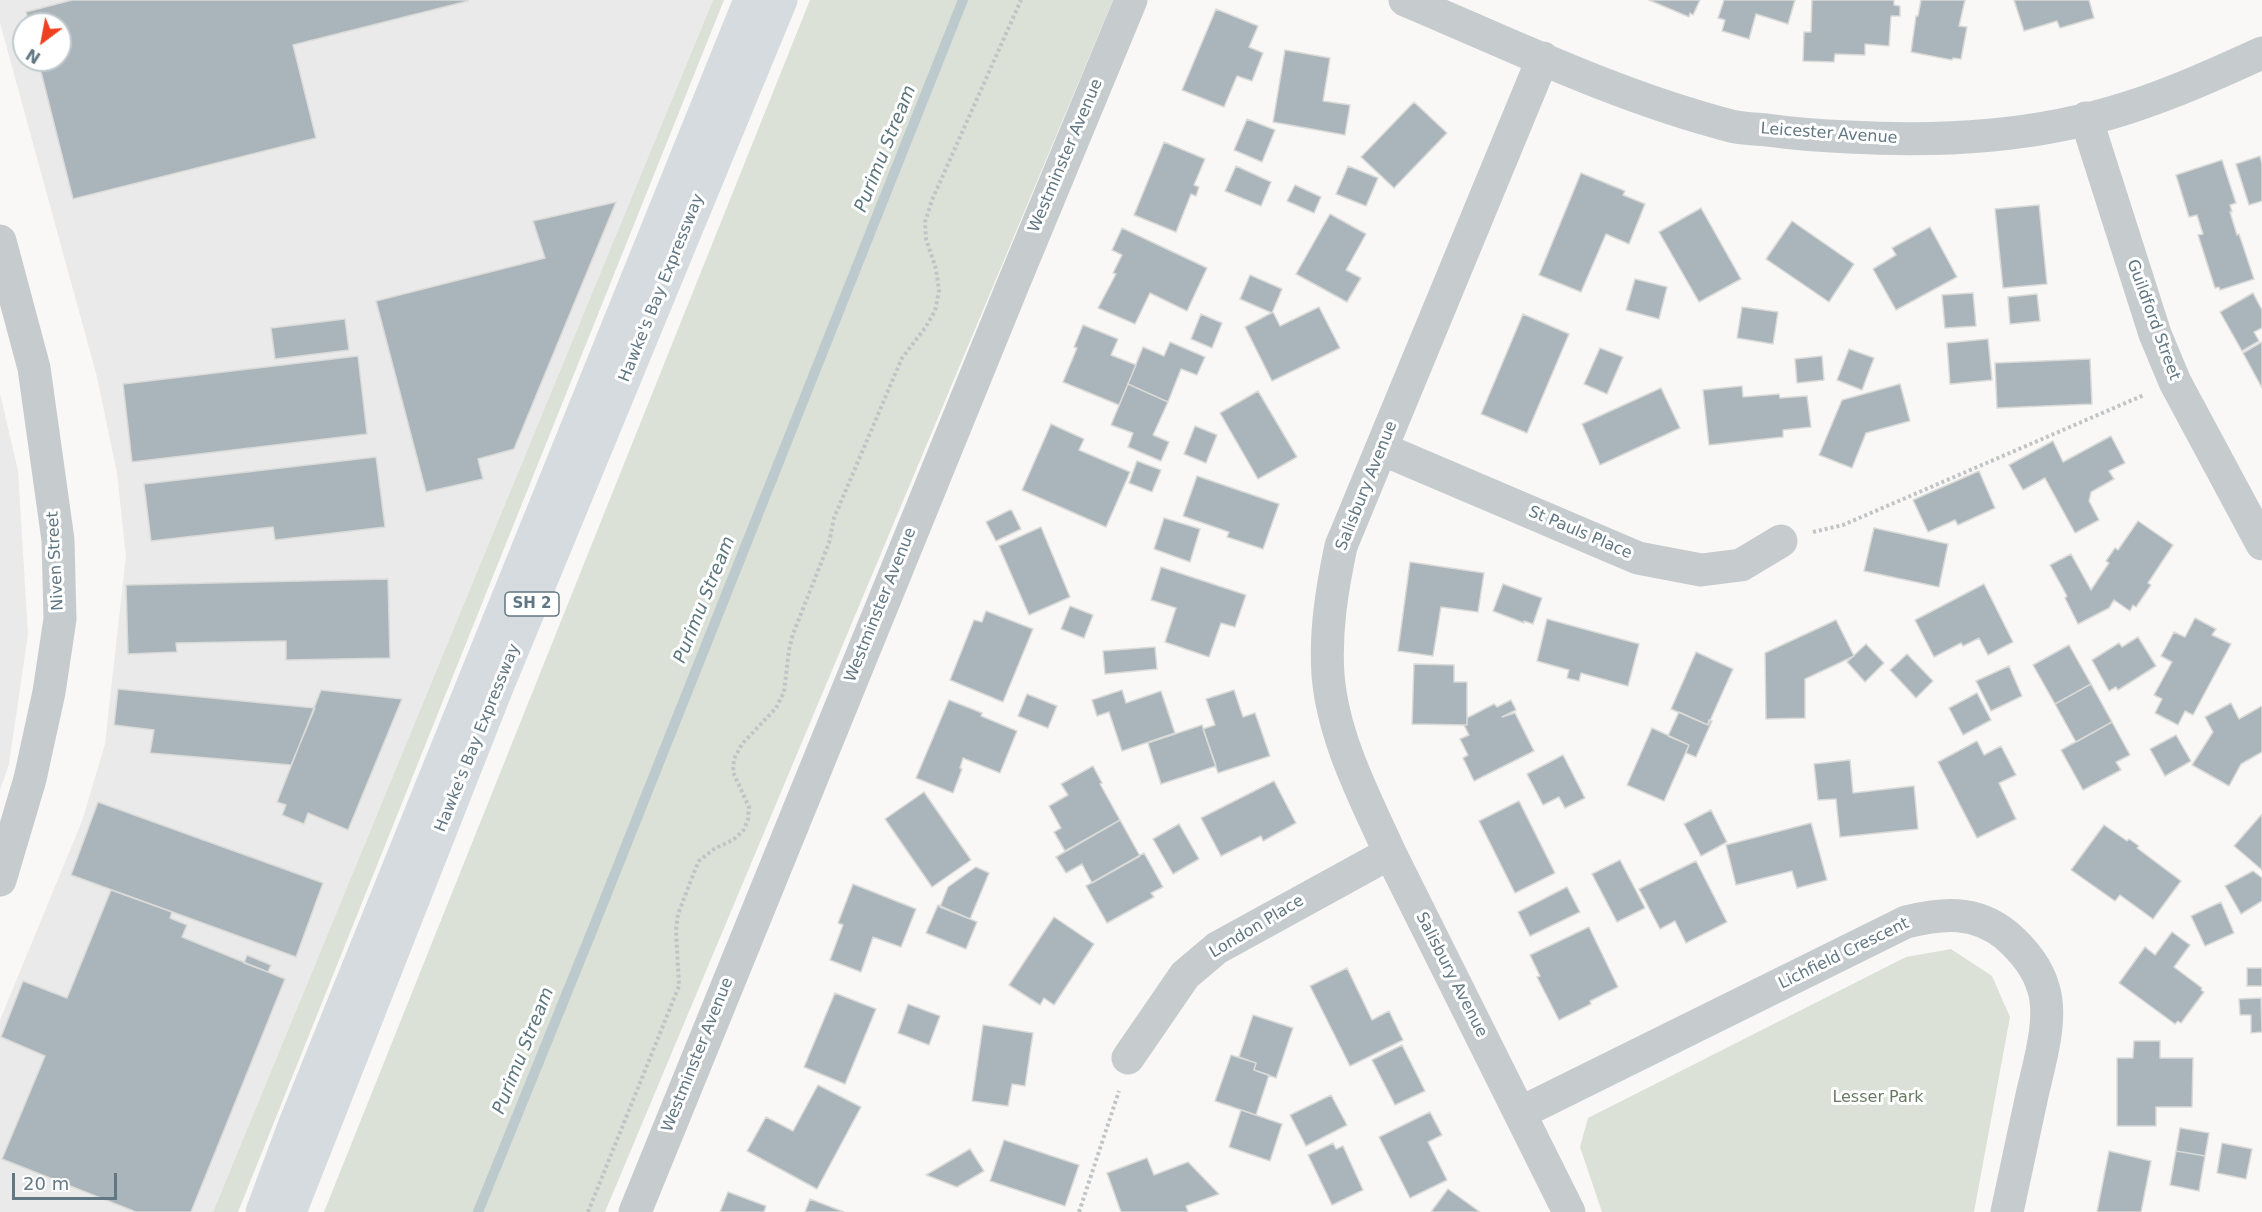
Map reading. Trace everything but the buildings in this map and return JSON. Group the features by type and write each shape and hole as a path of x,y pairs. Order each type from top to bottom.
{"highway":[{"name":"Hawke's Bay Expressway","path":"262,1212 303,1105 750,0"},
{"name":"Hawke's Bay Expressway","path":"291,1212 492,701 781,0"}],"street":[{"name":"Westminster Avenue","path":"634,1212 1131,0"},
{"name":"Leicester Avenue","path":"1405,0 1581,75 1674,110 1735,127 1814,136 1900,140 1964,139 2027,131 2126,108 2175,91 2262,53"},
{"name":"Salisbury Avenue","path":"1543,58 1341,546 1331,594 1327,643 1328,676 1332,699 1346,751 1390,853 1569,1212"},
{"name":"Guildford Street","path":"2086,118 2155,333 2175,382 2260,537"},
{"name":"Niven Street","path":"0,241 34,368 58,540 60,619 50,692 30,779 0,880"},
{"name":"St Pauls Place","path":"1382,449 1638,558 1701,570 1741,565 1782,541"},
{"name":"London Place","path":"1128,1058 1185,975 1217,948 1390,853"},
{"name":"Lichfield Crescent","path":"1520,1113 1906,922 1935,914 1967,916 1997,928 2017,945 2031,964 2043,987 2046,1008 2044,1038 2007,1212"}],"path":[{"path":"588,1212 679,986 678,914 693,875 699,861 714,849 733,840 743,831 748,820 749,807 733,772 734,759 742,744 776,708 784,692 793,634 829,543 834,518 902,358 936,311 939,291 936,269 926,239 925,222 932,200 1021,0"},
{"path":"1782,541 1843,525 2175,382"},
{"path":"1079,1212 1128,1058"}],"shaded area":[{"path":"0,0 713,0 213,1212 0,1212 0,1020 82,821 105,744 126,556 117,473 97,377 13,72 72,72 72,12 12,12 12,67 0,23"},
{"path":"0,393 18,471 28,634 9,764 0,790"}],"green space":[{"path":"713,0 724,0 238,1212 213,1212"},
{"path":"810,0 1113,0 605,1212 324,1212"},
{"name":"Lesser Park","path":"1951,949 1992,976 2010,1017 1974,1212 1602,1212 1580,1147 1588,1118 1906,957"}],"waterway":[{"name":"Purimu Stream","path":"478,1212 963,0"}]}
